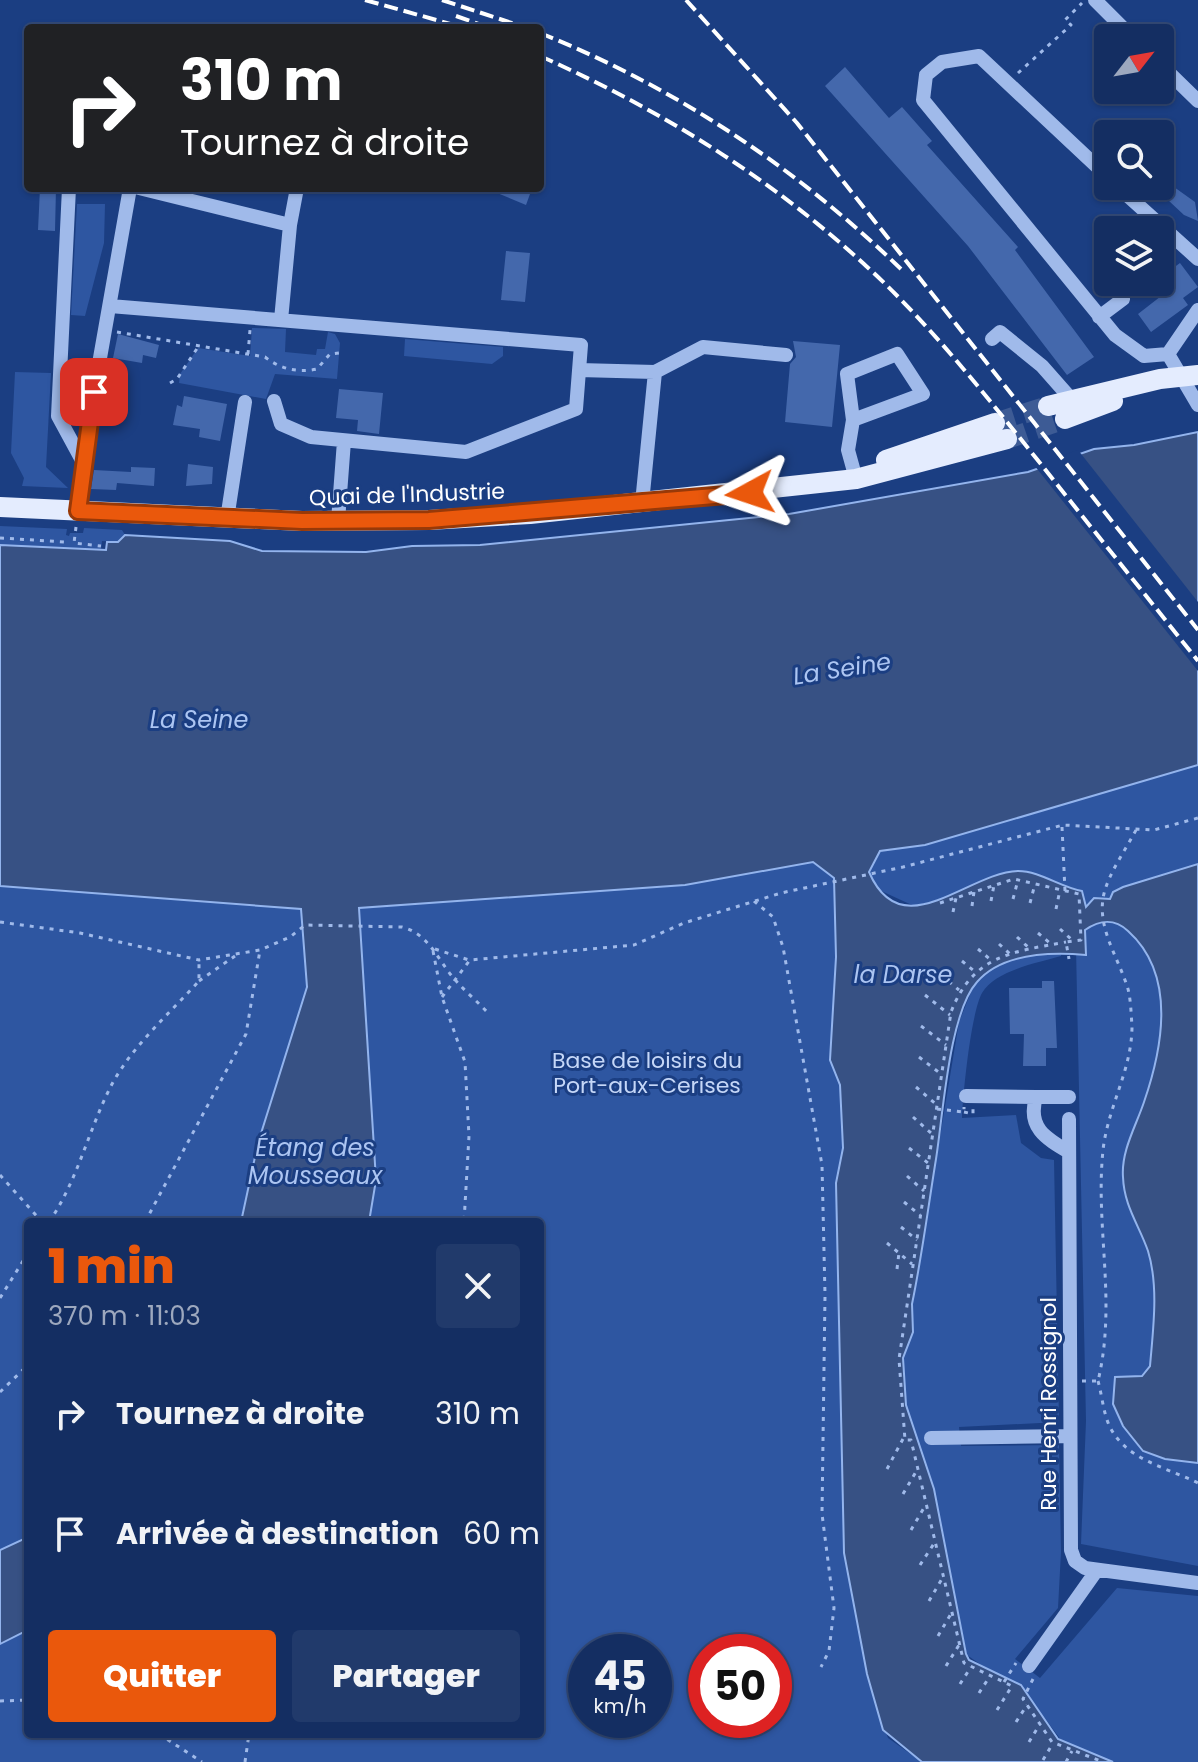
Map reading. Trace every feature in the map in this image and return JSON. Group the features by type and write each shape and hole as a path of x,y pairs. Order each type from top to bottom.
{"main road":[{"path":"1048,406 1068,409 1160,379 1189,377"},
{"name":"Quai de l'Industrie","path":"0,507 227,519 429,520 642,503 814,483 1001,431"}],"street":[{"path":"1095,0 1119,24"},
{"path":"1094,164 979,56 942,62 926,75 923,100 1099,317 1115,335 1144,356 1168,354"},
{"path":"1174,78 1198,101"},
{"path":"69,192 58,416 84,464"},
{"path":"78,511 129,192"},
{"path":"155,192 290,225"},
{"path":"281,320 296,192"},
{"path":"1133,200 1198,259"},
{"path":"1099,317 1123,299"},
{"path":"110,306 581,345 576,409 466,452 311,437 281,424 274,401"},
{"path":"1168,354 1198,310"},
{"path":"992,339 1000,332 1042,366 1068,409"},
{"path":"579,370 655,372 703,347 786,355"},
{"path":"853,420 923,394 897,354 847,374 853,420 848,450 854,474"},
{"path":"1168,354 1189,377 1198,405"},
{"path":"642,503 655,372"},
{"path":"227,519 245,402"},
{"path":"338,521 344,441"},
{"path":"966,1096 1069,1097"},
{"path":"1036,1097 1032,1114 1036,1127 1069,1152"},
{"name":"Rue Henri Rossignol","path":"1069,1119 1071,1550 1075,1561 1085,1568 1097,1570"},
{"path":"931,1438 1070,1436"},
{"path":"1026,1669 1097,1570 1198,1583"}],"path":[{"path":"1007,83 1071,25 1065,20 1080,4"},
{"path":"248,354 252,317"},
{"path":"105,330 265,357 285,368 304,370 320,367 330,354 339,353"},
{"path":"170,383 177,379 198,347"},
{"path":"78,511 74,543 101,546"},
{"path":"0,538 65,542"},
{"path":"432,947 451,957 470,960 634,945 684,923 754,901 903,867 1063,825 1154,830 1198,818"},
{"path":"1056,909 1062,890 1063,825"},
{"path":"1136,830 1104,892 1104,928 1128,987 1132,1028 1130,1054 1107,1119 1103,1151 1108,1276 1104,1353 1098,1381 1108,1423 1119,1441 1143,1459 1198,1483"},
{"path":"1013,899 1018,880"},
{"path":"887,1469 905,1437 899,1359 950,1016 959,990 975,972 992,961 1030,949 1081,940 1079,894 1018,880 940,903"},
{"path":"1030,903 1035,884"},
{"path":"991,901 994,885"},
{"path":"972,906 974,892"},
{"path":"953,912 956,898"},
{"path":"754,901 773,917 786,958 822,1165 825,1295 822,1514 834,1608 829,1651 821,1667"},
{"path":"0,922 80,933 199,960 260,950 290,937 305,925 402,927 416,932 432,947 454,979 490,1015"},
{"path":"1060,929 1074,941"},
{"path":"1038,933 1052,944"},
{"path":"1017,937 1030,949"},
{"path":"1066,942 1069,959"},
{"path":"999,944 1010,954"},
{"path":"432,947 442,997 463,1052 467,1081 469,1168 464,1218"},
{"path":"978,949 992,961"},
{"path":"147,1218 246,1034 260,950"},
{"path":"51,1218 75,1177 112,1083 136,1050 199,981 237,954"},
{"path":"199,960 199,981"},
{"path":"442,997 470,960"},
{"path":"962,961 975,972"},
{"path":"941,975 959,990"},
{"path":"925,995 950,1016"},
{"path":"921,1026 946,1045"},
{"path":"919,1057 942,1074"},
{"path":"916,1087 937,1107 957,1111"},
{"path":"964,1112 972,1114"},
{"path":"913,1117 933,1134"},
{"path":"909,1148 928,1163"},
{"path":"0,1175 38,1218"},
{"path":"907,1176 924,1191"},
{"path":"904,1202 920,1216"},
{"path":"901,1227 917,1240"},
{"path":"887,1243 913,1264"},
{"path":"897,1269 899,1253"},
{"path":"0,1298 24,1259"},
{"path":"0,1392 24,1369"},
{"path":"1070,1381 1098,1381"},
{"path":"905,1437 905,1440 911,1440 964,1663 1012,1686 997,1710"},
{"path":"903,1494 918,1470"},
{"path":"911,1530 926,1505"},
{"path":"920,1565 935,1541"},
{"path":"929,1601 943,1577"},
{"path":"938,1636 952,1612"},
{"path":"946,1666 960,1645"},
{"path":"960,1684 971,1666"},
{"path":"1004,1682 1026,1669"},
{"path":"1026,1669 1023,1699 1053,1742 1103,1762"},
{"path":"979,1693 990,1676"},
{"path":"0,1701 24,1700"},
{"path":"1016,1722 1027,1705"},
{"path":"1029,1742 1040,1724"},
{"path":"165,1738 202,1762"},
{"path":"245,1762 248,1738"},
{"path":"1043,1760 1053,1742"},
{"path":"1066,1762 1073,1750"}],"green space":[{"path":"77,204 105,204 104,243 85,316 71,315"},
{"path":"252,328 286,329 285,352 316,355 317,349 325,349 328,332 335,334 340,343 337,379 275,374 266,399 179,383 180,374 198,348 250,356"},
{"path":"405,339 503,347 503,356 492,364 404,356"},
{"path":"15,372 51,373 46,467 68,488 22,486 24,478 11,453"},
{"path":"0,526 67,529 66,535 69,536 70,533 83,533 84,528 122,530 125,535 118,542 102,541 101,550 0,545"},
{"path":"1198,764 1198,1566 1081,1544 1086,1421 1076,948 953,896 914,906 877,889 869,872 879,851 925,845"},
{"name":"Base de loisirs du Port-aux-Cerises","path":"813,862 835,878 836,957 830,1060 840,1085 843,1148 836,1183 844,1553 867,1674 888,1738 922,1762 0,1762 0,886 301,909 685,885"},
{"path":"1062,946 1061,956 1007,973 988,985 982,993 971,1035 962,1118 1016,1115 1021,1143 1041,1158 1054,1160 1059,1422 959,1427 961,1446 1059,1445 1061,1552 1058,1608 1015,1659 1040,1678 1117,1588 1198,1596 1198,1762 1108,1762 1061,1740 1032,1701 967,1655 932,1484 906,1405 903,1360 959,1022 977,977 1012,958"}],"water":[{"name":"La Seine","path":"1198,432 1198,765 925,845 880,851 869,872 883,894 899,904 917,905 937,900 999,874 1018,871 1082,891 1086,907 1094,898 1110,899 1113,892 1123,887 1198,864 1198,1463 1165,1459 1143,1451 1123,1426 1113,1404 1115,1377 1142,1376 1150,1366 1154,1323 1151,1265 1129,1206 1123,1167 1151,1081 1162,1012 1154,969 1144,949 1128,931 1107,922 1085,930 1086,955 1028,956 1014,960 987,972 967,997 949,1066 912,1304 913,1332 903,1358 906,1405 934,1489 969,1660 1021,1685 1058,1739 1113,1762 922,1762 883,1730 867,1674 844,1553 836,1183 843,1148 840,1085 830,1060 836,957 834,878 813,862 685,885 359,908 376,1180 370,1218 242,1218 258,1143 307,987 301,909 0,886 0,545 106,550 107,542 118,542 125,535 230,541 262,551 366,552 412,546 480,545 789,514 1028,472 1094,449 1134,445"},
{"path":"24,1539 24,1632 0,1644 0,1550"}],"pier":[{"path":"1078,450 1198,602 1198,671 1034,465"}],"building":[{"path":"845,67 889,118 902,107 932,141 927,145 1018,247 1015,250 1094,357 1067,375 968,246 825,86"},
{"path":"1174,187 1195,202 1198,221 1184,215 1169,201 1174,200"},
{"path":"40,192 56,192 55,231 38,230"},
{"path":"495,192 530,194 526,205"},
{"path":"506,251 530,253 525,302 501,300"},
{"path":"1180,263 1198,287 1183,298 1188,305 1151,332 1138,314 1161,296 1174,296 1174,267"},
{"path":"118,334 159,345 156,358 143,355 142,363 113,358"},
{"path":"793,341 840,345 832,427 785,422 790,364 796,357"},
{"path":"339,389 383,393 379,434 357,431 358,420 336,418"},
{"path":"184,396 227,404 220,441 199,437 200,429 173,425 177,405 182,407"},
{"path":"188,464 213,467 212,484 186,486"},
{"path":"131,467 155,468 154,486 117,483 116,490 91,489 94,470 131,472"},
{"path":"1042,981 1054,981 1057,1048 1046,1048 1046,1066 1023,1066 1024,1034 1010,1034 1009,988 1042,988"}],"tunnel":[{"path":"995,423 1048,406"},
{"path":"1007,439 1065,419"}],"railway":[{"path":"365,0 451,24"},
{"path":"442,0 515,24"},
{"path":"686,0 797,123 1198,630"},
{"path":"456,16 479,24"},
{"path":"544,35 640,79 734,134 822,199 904,272"},
{"path":"544,58 627,98 751,173 827,232 888,286 975,382 1198,661"}],"route":[{"path":"94,392 78,511 302,521 429,520 530,514 750,493"}],"water label":[{"name":"la Darse","path":"903,975"},
{"name":"Étang des Mousseaux","path":"315,1162"}]}
